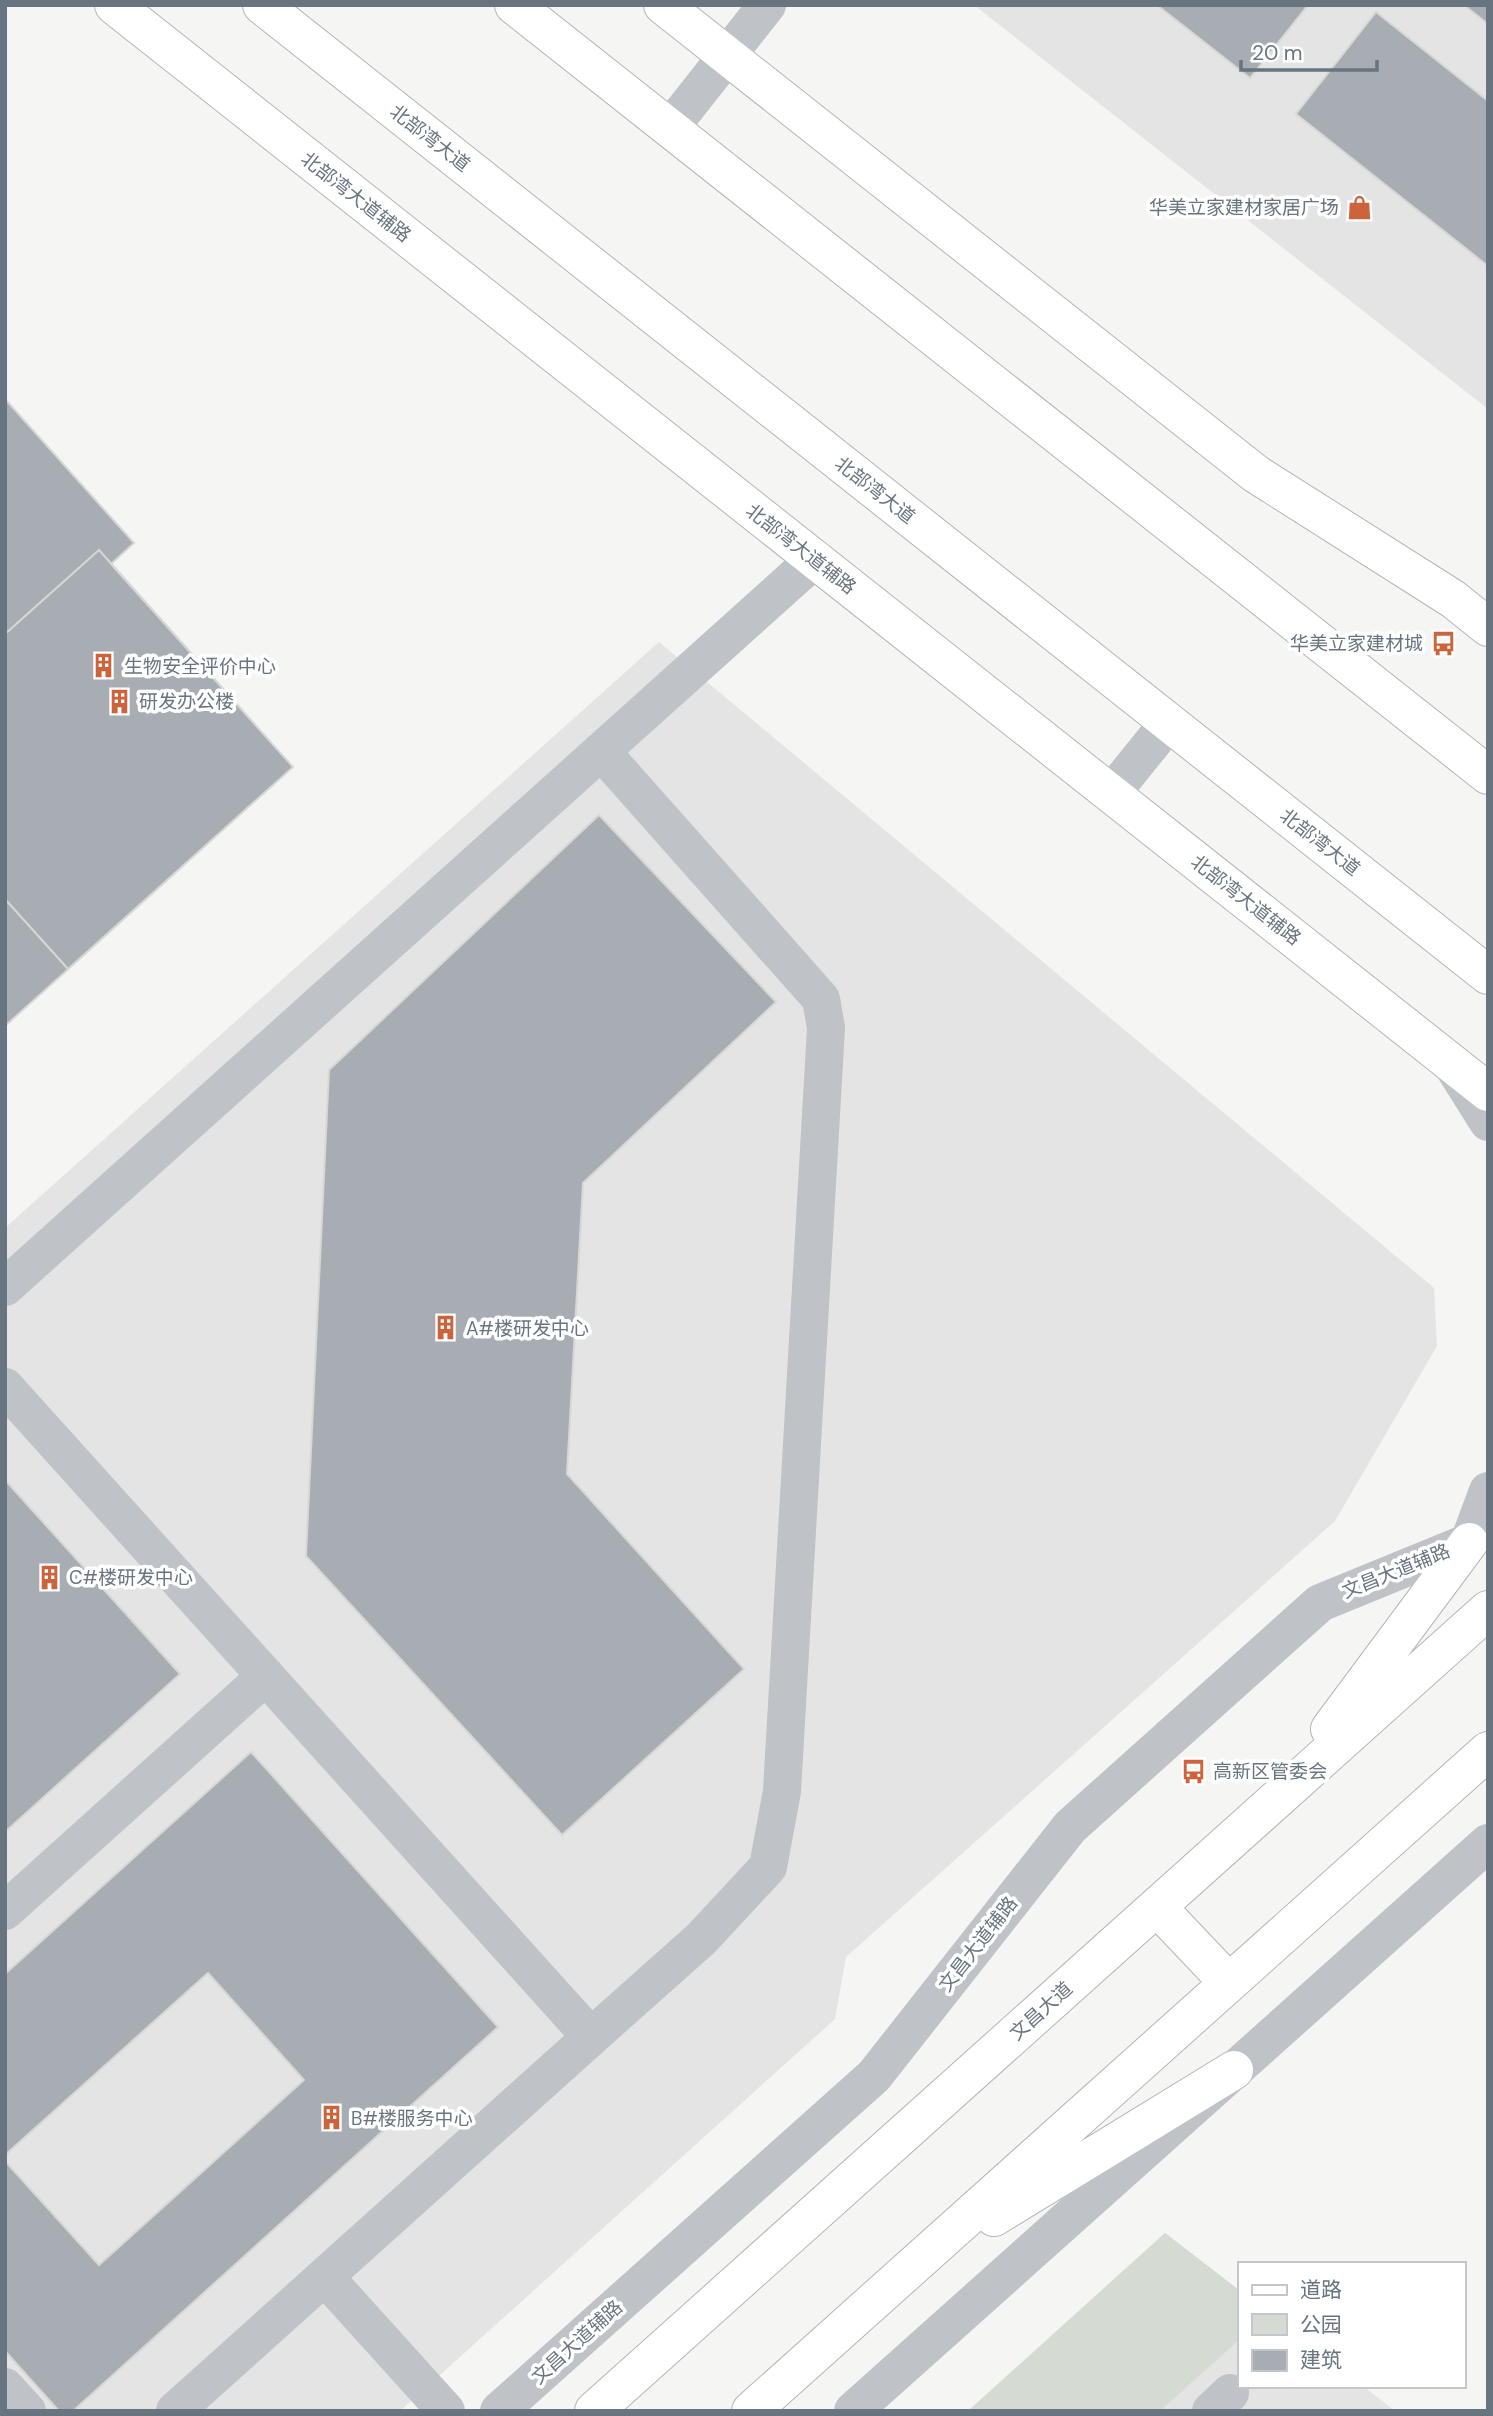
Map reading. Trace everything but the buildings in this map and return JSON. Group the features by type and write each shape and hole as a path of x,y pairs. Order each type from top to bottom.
{"main road":[{"name":"北部湾大道辅路","path":"114,5 1488,1092"},
{"name":"北部湾大道","path":"262,5 1488,975"},
{"path":"514,5 1488,775"},
{"path":"663,5 1256,474 1453,599 1488,627"},
{"path":"1432,731 1488,754"},
{"path":"1281,1795 1478,1533"},
{"name":"文昌大道","path":"594,2411 1488,1610"},
{"path":"751,2411 1488,1751"},
{"path":"1157,1907 1229,1983"},
{"path":"911,2267 1234,2070"}],"street":[{"path":"670,128 767,5"},
{"path":"5,1287 815,559"},
{"path":"1111,794 1169,722"},
{"path":"175,2411 701,1939 768,1867 782,1791 825,1028 821,999 601,751"},
{"path":"1450,1062 1488,1122"},
{"path":"5,1387 591,2037"},
{"path":"1478,1533 1488,1491"},
{"name":"文昌大道辅路","path":"499,2411 874,2076 1070,1827 1122,1780 1320,1603 1478,1533"},
{"path":"5,1911 266,1676"},
{"path":"853,2411 1488,1843"},
{"path":"325,2277 446,2411"},
{"path":"5,2386 27,2411"}],"shaded area":[{"name":"华美立家建材家居广场","path":"974,5 1488,5 1488,409"},
{"path":"659,642 1434,1288 1437,1346 1335,1521 846,1957 835,2019 400,2411 5,2411 5,1228"},
{"path":"1165,2233 1238,2289 1238,2388 1366,2388 1395,2411 968,2411"}],"green space":[{"path":"1165,2233 1238,2289 1238,2341 1160,2411 968,2411"}],"place":[{"name":"华美立家建材家居广场","path":"1359,207"},
{"name":"华美立家建材城","path":"1443,643"},
{"name":"生物安全评价中心","path":"104,666"},
{"name":"研发办公楼","path":"119,701"},
{"name":"A#楼研发中心","path":"446,1328"},
{"name":"C#楼研发中心","path":"49,1577"},
{"name":"高新区管委会","path":"1193,1771"},
{"name":"B#楼服务中心","path":"331,2118"}]}
